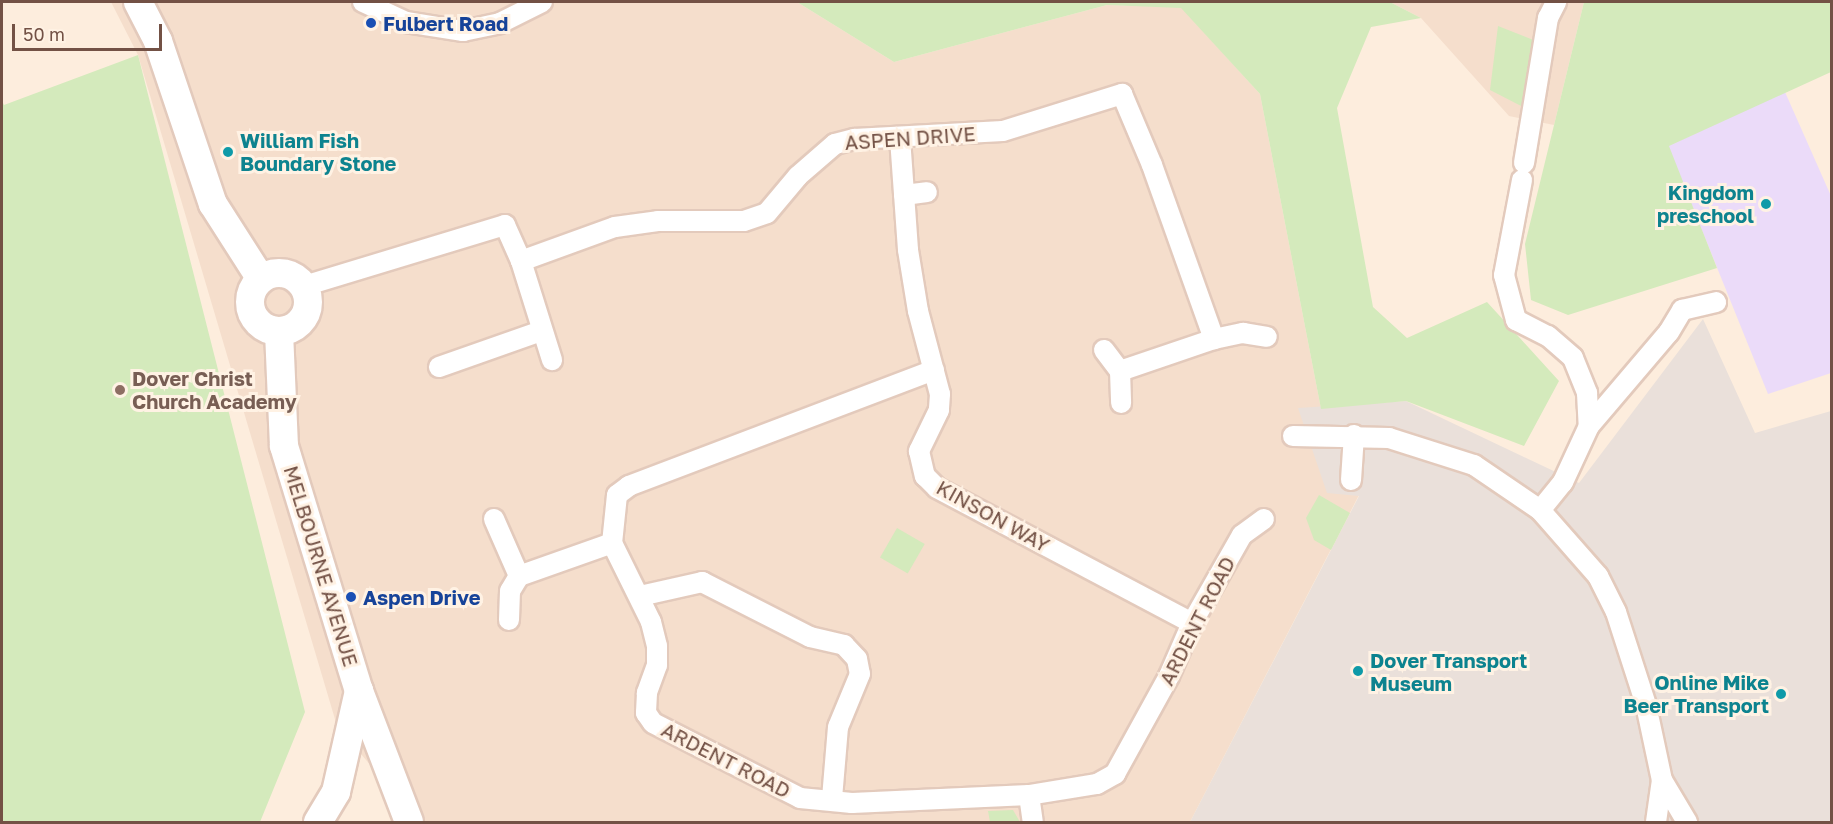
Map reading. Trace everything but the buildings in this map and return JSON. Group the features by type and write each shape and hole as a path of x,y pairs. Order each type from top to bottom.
{"street":[{"path":"138,2 158,41 213,204 261,279"},
{"path":"363,2 406,22 463,31 500,23 542,2"},
{"path":"1549,7 1504,275 1516,320 1548,336 1573,358 1587,393 1589,426"},
{"name":"ASPEN DRIVE","path":"521,261 615,227 658,221 744,221 767,213 798,177 835,144 854,139 1003,131 1122,94 1152,165 1214,339"},
{"name":"KINSON WAY","path":"900,138 908,249 940,394 939,410 918,460 925,476 937,488 1192,623"},
{"path":"904,195 927,192"},
{"path":"304,286 506,225 521,261 541,331 552,360"},
{"path":"279,273 289,274 304,286 309,304 303,320 279,332 260,325 250,307 250,297 261,279 279,273"},
{"path":"1540,510 1563,482 1589,426 1669,332 1682,310 1716,302"},
{"path":"439,367 541,331"},
{"name":"MELBOURNE AVENUE","path":"279,332 284,446 359,691 409,822"},
{"path":"1120,371 1214,339 1243,333 1267,337"},
{"path":"1104,350 1120,371 1121,403"},
{"path":"509,620 510,591 519,576 612,543 617,495 630,486 934,370"},
{"path":"1351,480 1354,435"},
{"path":"1293,436 1354,435 1389,438 1474,465 1540,510 1598,576 1616,612 1646,705 1662,780 1687,822"},
{"path":"494,519 519,576"},
{"name":"ARDENT ROAD","path":"612,543 640,596 657,646 657,665 647,693 646,713 653,723 800,798 832,799 852,803 1029,795 1097,784 1115,774 1169,676 1192,623 1242,535 1264,519"},
{"path":"640,596 702,582 810,637 844,645 857,659 860,674 838,727 832,799"},
{"name":"MELBOURNE AVENUE","path":"318,822 336,792 359,691"},
{"path":"1656,822 1662,780"},
{"path":"1029,795 1033,822"}],"shaded area":[{"path":"111,2 797,2 894,62 1107,5 1181,7 1260,94 1321,409 1299,408 1359,495 1190,822 419,822 337,726 138,55"},
{"path":"1390,2 1584,2 1554,125 1509,116 1421,18"},
{"path":"1785,92 1831,196 1831,373 1768,394 1668,146"},
{"path":"1703,319 1755,433 1831,411 1831,822 1190,822 1359,496 1327,493 1298,408 1406,401 1579,483"}],"green space":[{"path":"797,2 1390,2 1421,18 1371,27 1337,108 1373,307 1407,338 1487,302 1559,381 1524,446 1406,401 1321,409 1260,94 1181,8 1107,5 894,62"},
{"path":"1584,2 1831,2 1831,72 1669,146 1717,268 1568,315 1531,300 1525,244"},
{"path":"1498,26 1536,41 1525,108 1490,90"},
{"name":"Dover Christ Church Academy","path":"138,55 305,712 260,822 2,822 2,101 4,105"},
{"path":"1319,495 1350,513 1331,550 1314,540 1306,518"},
{"path":"897,528 925,544 908,573 880,557"},
{"path":"1013,810 1020,822 990,822 988,811"}],"place":[{"name":"Fulbert Road","path":"371,23"},
{"name":"William Fish Boundary Stone","path":"228,152"},
{"name":"Kingdom preschool","path":"1766,204"},
{"name":"Dover Christ Church Academy","path":"120,390"},
{"name":"Aspen Drive","path":"351,597"},
{"name":"Dover Transport Museum","path":"1358,671"},
{"name":"Online Mike Beer Transport","path":"1781,694"}]}
